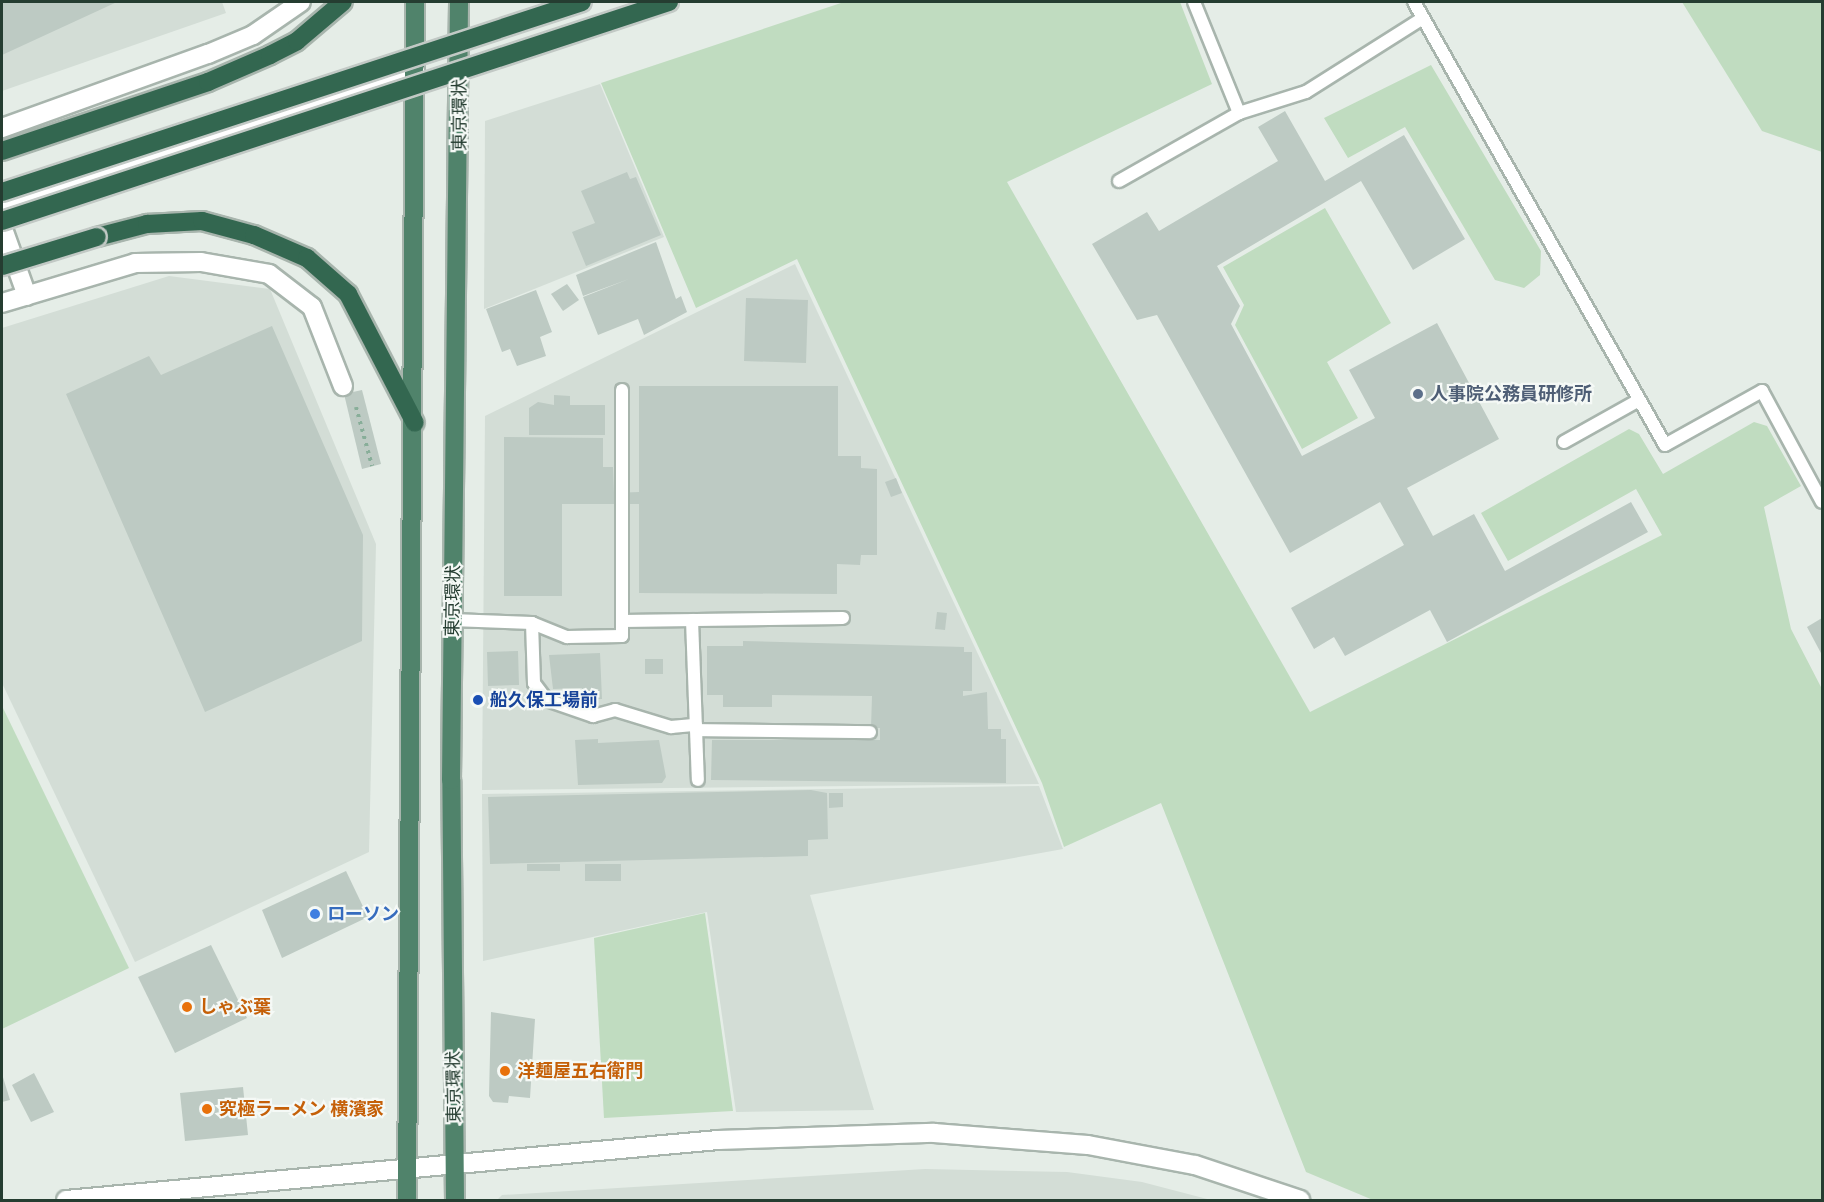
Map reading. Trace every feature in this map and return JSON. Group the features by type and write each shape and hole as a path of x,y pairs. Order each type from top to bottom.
{"highway":[{"path":"2,151 270,55 297,41 343,2"},
{"path":"407,1200 415,423 415,2"},
{"name":"東京環状","path":"455,1200 452,620 459,2"},
{"path":"2,192 582,2"},
{"path":"2,221 669,2"},
{"path":"2,266 147,224 202,221 254,235 307,258 348,294 415,423"}],"street":[{"path":"2,128 218,50 253,35 301,2"},
{"path":"2,212 415,72"},
{"path":"2,226 27,296"},
{"path":"2,303 135,263 201,262 269,274 312,307 343,386"},
{"path":"66,1200 455,1161 718,1140 934,1133 1088,1145 1195,1165 1300,1200"}],"lane":[{"path":"1194,2 1239,113"},
{"path":"1414,2 1665,445 1762,391 1822,502"},
{"path":"1119,181 1239,113 1306,92 1423,18"},
{"path":"452,620 532,623 567,637 622,636 622,390"},
{"path":"1564,442 1639,400"},
{"path":"622,621 843,618"},
{"path":"692,620 698,780"},
{"path":"532,623 534,683 547,700 593,716 615,710 671,727 870,732"}],"path":[{"path":"355,402 372,466"}],"shaded area":[{"path":"2,2 222,2 226,13 2,91"},
{"path":"600,84 664,237 484,309 485,121"},
{"path":"795,264 1039,784 482,790 485,416"},
{"path":"169,276 270,289 376,544 369,852 135,962 2,683 2,328"},
{"path":"1039,786 1063,849 810,895 874,1110 736,1112 707,912 483,961 482,794"},
{"path":"925,1169 1067,1172 1142,1182 1211,1200 497,1200 502,1195"}],"green space":[{"path":"844,2 1180,2 1212,84 1007,182 1310,712 1662,535 1636,489 1508,561 1481,513 1629,429 1639,434 1663,474 1754,422 1767,426 1801,486 1764,507 1791,629 1822,689 1822,1200 1373,1200 1306,1172 1161,803 1064,847 1042,783 797,259 696,308 601,83"},
{"path":"1682,2 1822,2 1822,152 1762,131"},
{"path":"1431,65 1541,251 1540,275 1524,288 1495,280 1405,127 1348,158 1324,118"},
{"path":"1325,208 1391,323 1327,362 1358,418 1302,449 1235,325 1244,305 1223,267"},
{"path":"2,706 129,968 2,1029"},
{"path":"705,913 733,1111 604,1118 594,938"}],"building":[{"path":"2,2 117,2 2,55"},
{"name":"人事院公務員研修所","path":"1285,111 1325,181 1404,135 1465,239 1413,270 1361,181 1217,266 1240,306 1231,324 1302,456 1375,418 1349,370 1437,323 1499,439 1407,488 1433,536 1474,514 1505,571 1631,502 1648,532 1447,642 1430,610 1345,656 1334,637 1314,649 1291,608 1404,545 1380,502 1290,553 1157,315 1137,320 1092,244 1147,212 1159,231 1278,161 1258,127"},
{"path":"627,172 630,179 636,177 661,235 586,266 572,232 595,223 581,191"},
{"path":"656,242 676,299 681,296 687,312 644,335 638,319 598,335 583,297 629,279 583,296 576,275"},
{"path":"567,284 579,300 563,311 551,294"},
{"path":"536,290 552,332 540,337 546,356 517,366 510,349 502,352 486,309"},
{"path":"746,298 808,300 806,363 744,361"},
{"path":"272,326 363,535 362,641 205,712 66,394 149,356 161,375"},
{"path":"639,386 838,386 838,456 861,456 861,468 877,469 877,555 861,555 860,565 837,564 837,594 639,593 639,504 562,504 562,596 504,596 504,437 603,438 603,467 613,467 614,493 639,492"},
{"path":"362,390 381,464 362,469 344,394"},
{"path":"554,395 570,396 570,405 605,405 605,435 529,435 529,408 538,402 554,405"},
{"path":"896,478 902,493 891,497 885,482"},
{"path":"937,612 947,613 945,630 935,629"},
{"path":"1822,618 1822,655 1807,627"},
{"path":"743,641 964,647 964,652 972,652 972,691 963,691 963,696 987,692 988,729 1001,729 1001,739 1006,739 1006,783 711,780 712,740 880,740 880,728 871,728 872,696 772,695 772,707 723,707 723,695 707,695 707,646 743,646"},
{"path":"518,651 519,685 488,686 487,652"},
{"path":"600,653 602,699 583,700 582,688 553,689 549,655"},
{"path":"645,659 663,659 663,674 645,674"},
{"path":"598,739 598,743 659,740 666,777 662,783 578,785 575,740"},
{"path":"811,790 827,793 828,839 808,840 808,856 490,864 488,797"},
{"path":"829,793 843,793 843,807 829,808"},
{"path":"527,864 560,864 560,871 527,871"},
{"path":"585,864 621,864 621,881 585,881"},
{"name":"ローソン","path":"346,871 368,917 282,958 262,910"},
{"path":"211,945 247,1018 175,1053 138,977"},
{"path":"491,1012 535,1019 530,1098 509,1096 508,1103 493,1102 489,1096"},
{"path":"34,1073 54,1112 31,1122 12,1085"},
{"path":"2,1074 10,1100 2,1102"},
{"path":"243,1087 248,1135 185,1141 180,1093"}],"place":[{"name":"人事院公務員研修所","path":"1418,394"},
{"name":"船久保工場前","path":"478,700"},
{"name":"ローソン","path":"315,914"},
{"name":"しゃぶ葉","path":"187,1007"},
{"name":"洋麺屋五右衛門","path":"505,1071"},
{"name":"究極ラーメン 横濱家","path":"207,1109"}]}
